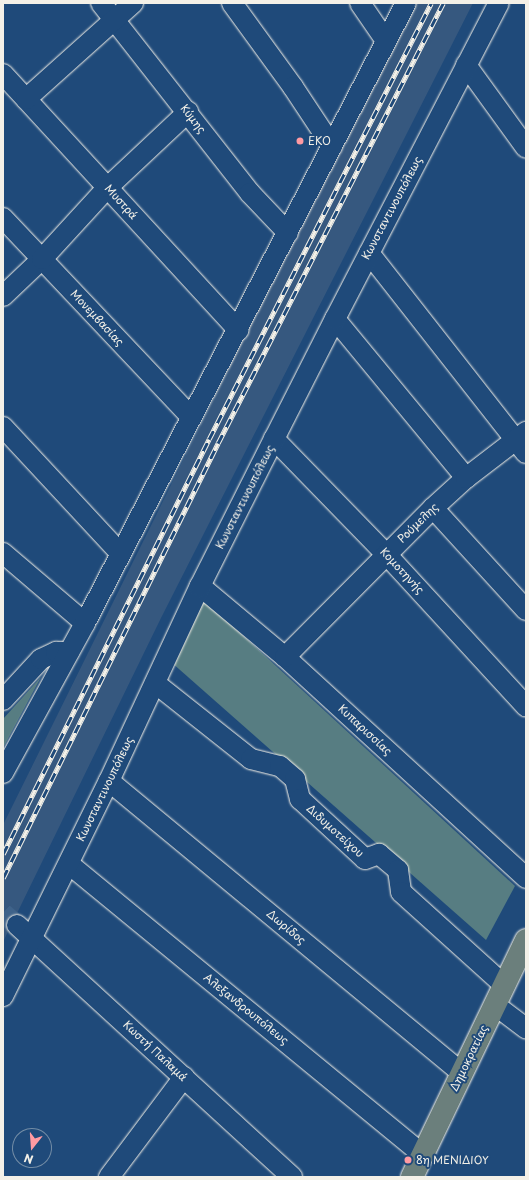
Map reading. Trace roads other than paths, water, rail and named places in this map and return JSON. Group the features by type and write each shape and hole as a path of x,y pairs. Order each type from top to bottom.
{"main road":[{"name":"Δημοκρατίας","path":"412,1177 526,940"}],"street":[{"name":"Κύμης","path":"102,3 250,193 288,233"},
{"path":"26,100 133,3"},
{"path":"232,3 293,87 332,146"},
{"path":"360,3 386,41"},
{"path":"3,773 85,623 406,3"},
{"name":"Κωνσταντινουπόλεως","path":"3,996 24,931 69,864 110,781 200,586 334,319 499,3"},
{"path":"466,65 526,148"},
{"name":"Μυστρά","path":"3,74 238,330"},
{"path":"3,296 42,259 108,187 188,112"},
{"name":"Μονεμβασίας","path":"3,218 191,417"},
{"path":"369,253 522,442"},
{"path":"334,319 466,478"},
{"path":"3,427 120,553"},
{"name":"Κομοτηνής","path":"274,439 386,554 526,706"},
{"name":"Ρούμελης","path":"285,657 386,554 466,478 522,442"},
{"path":"433,508 526,610"},
{"path":"3,553 85,623"},
{"name":"Κυπαρισσίας","path":"200,586 285,657 526,878"},
{"path":"3,700 41,659 56,652 69,652"},
{"name":"Διδυμοτείχου","path":"154,683 251,759 280,766 295,779 300,799 365,858 379,854 398,870 402,892 504,985"},
{"name":"Δωρίδος","path":"110,781 462,1073"},
{"name":"Αλεξανδρουπόλεως","path":"69,864 423,1155"},
{"name":"Κωστή Παλαμά","path":"24,931 292,1177"},
{"path":"495,1005 526,1028"},
{"path":"109,1177 184,1077"}],"tunnel":[{"path":"3,913 17,925"}],"railway":[{"path":"3,854 209,439 431,3"},
{"path":"3,878 218,443 443,3"}],"place":[{"name":"EKO","path":"300,141"},
{"name":"8η ΜΕΝΙΔΙΟΥ","path":"408,1160"}]}
